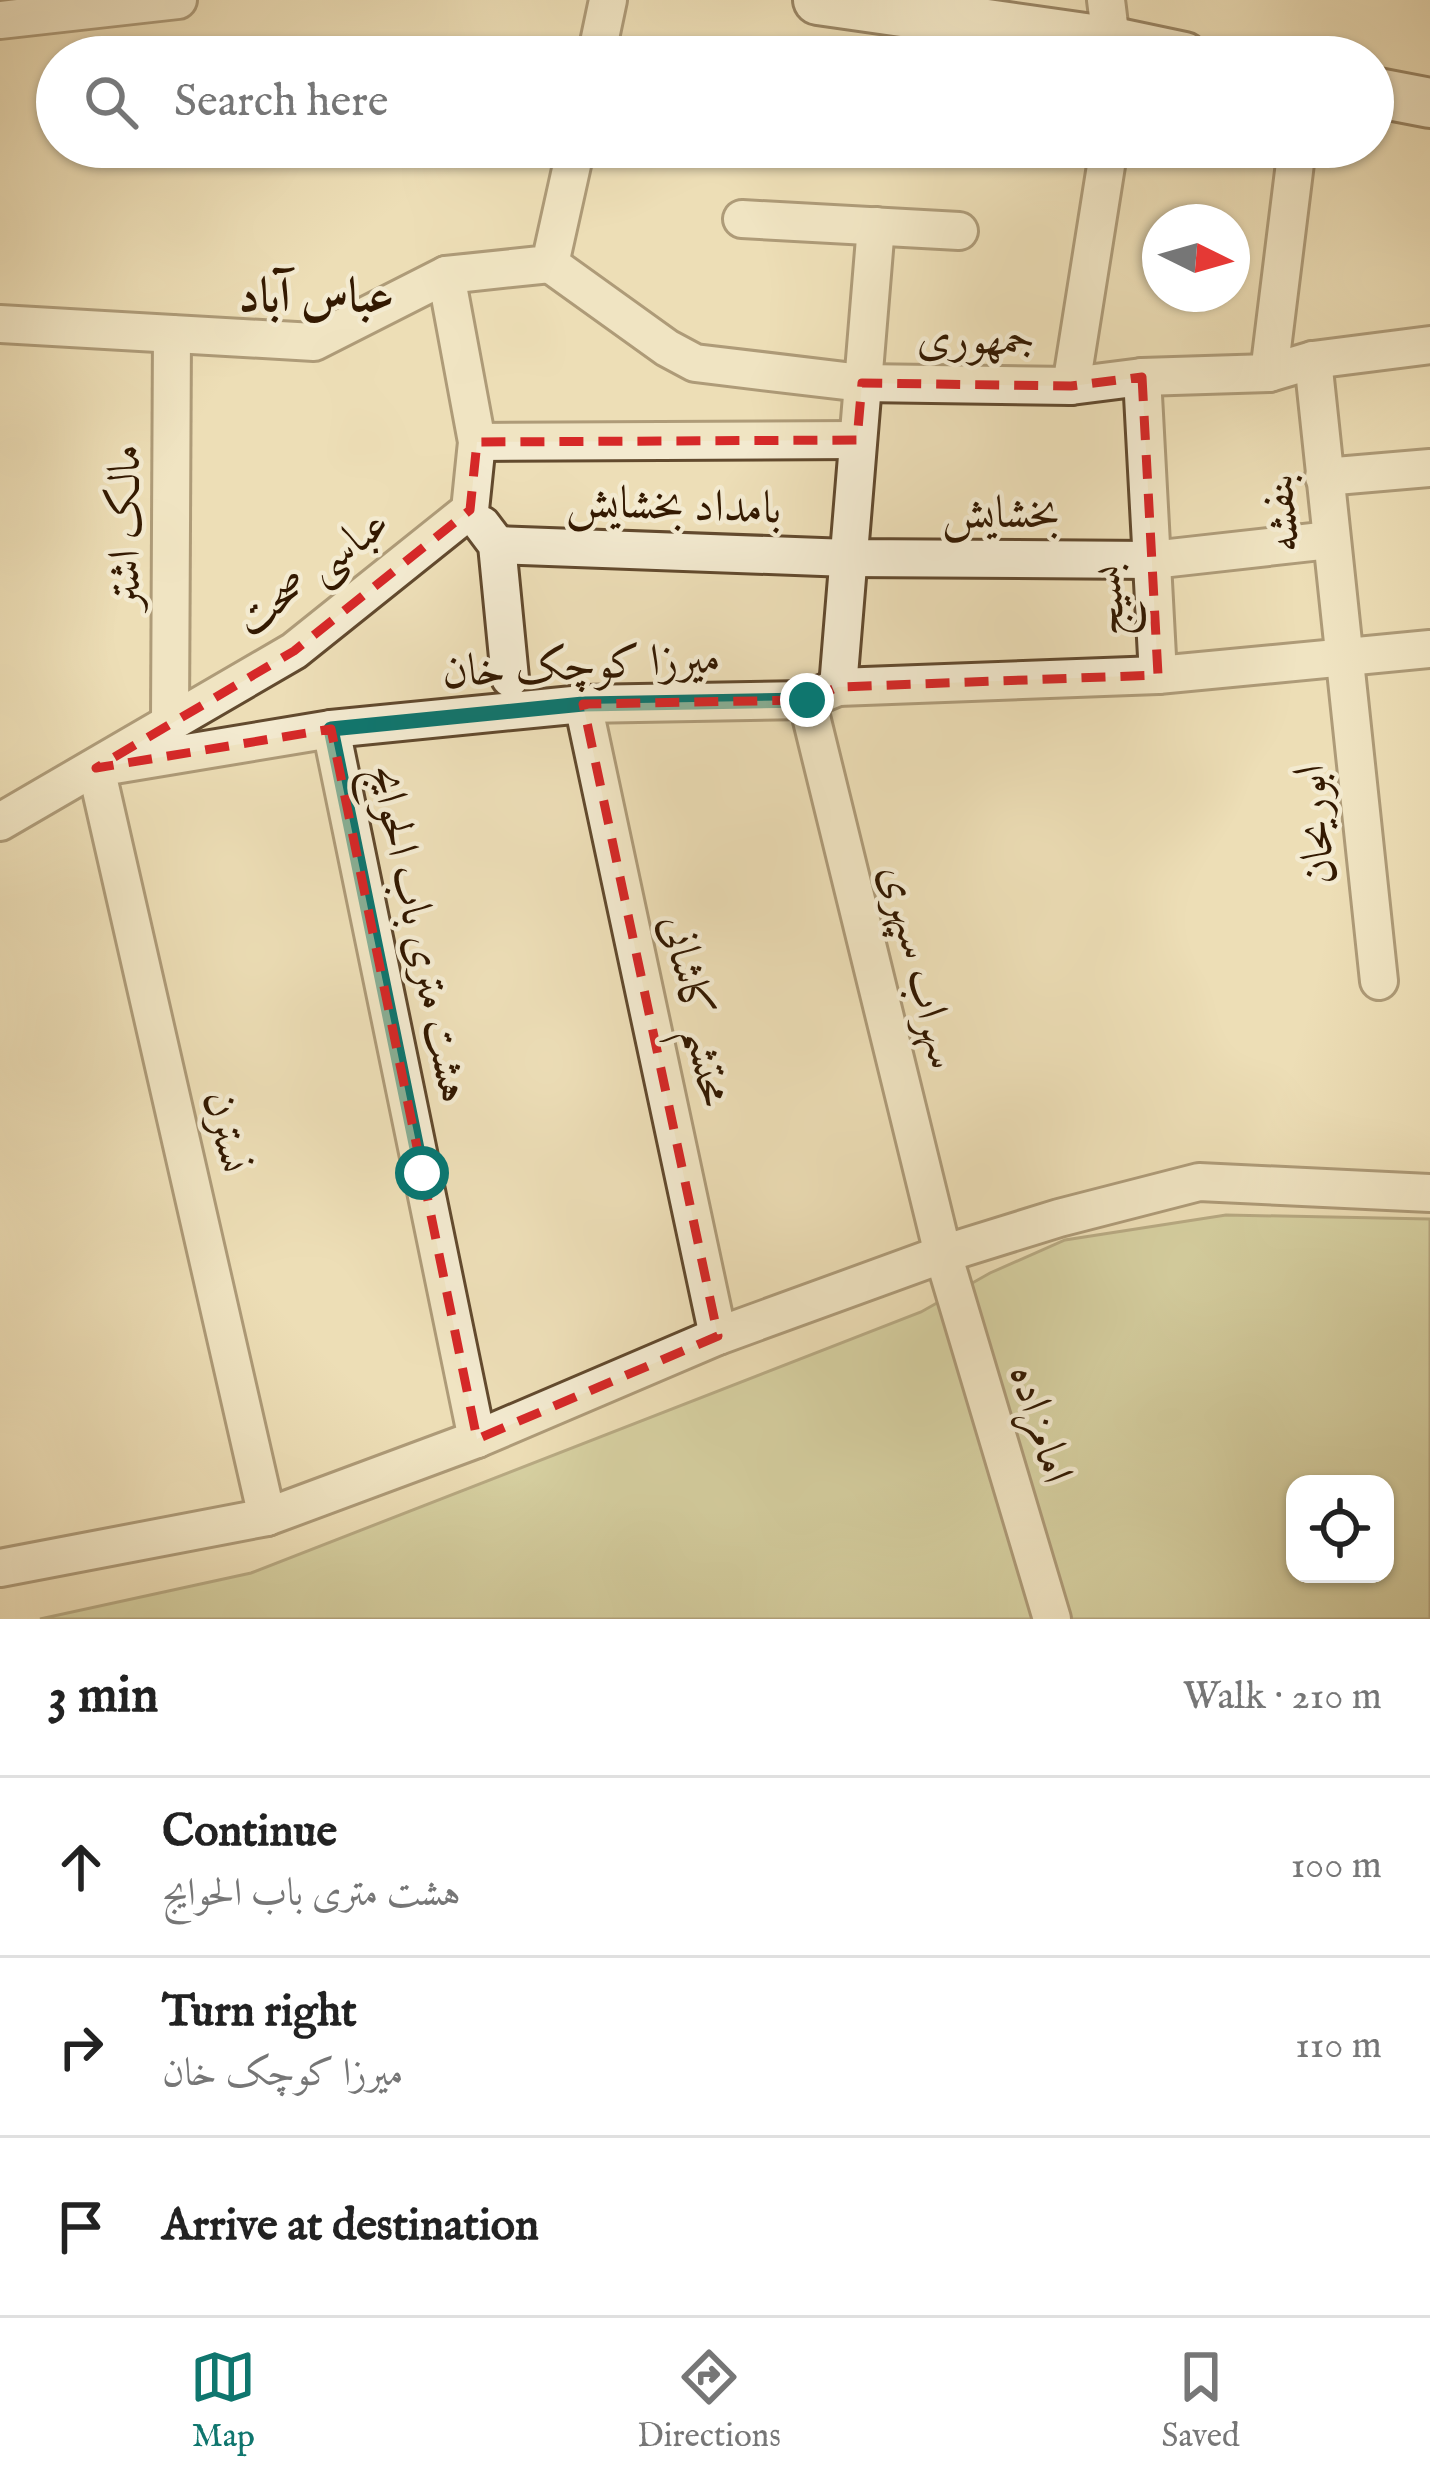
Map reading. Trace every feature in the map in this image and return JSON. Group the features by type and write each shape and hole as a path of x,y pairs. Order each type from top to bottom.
{"street":[{"path":"0,20 178,0"},
{"path":"600,36 608,0"},
{"path":"818,0 1111,33"},
{"path":"1394,96 1430,103"},
{"path":"0,324 314,342 446,275 550,264 571,168"},
{"path":"1071,386 1105,168"},
{"path":"1269,373 1295,168"},
{"path":"742,219 959,231"},
{"name":"سهراب سپهری","path":"876,226 848,558 822,693 943,1254"},
{"name":"جمهوری","path":"550,264 667,349 695,363 862,383 1071,386 1142,377 1269,373 1313,360 1430,345"},
{"path":"446,275 477,442 470,510 496,545 511,678"},
{"name":"مالک اشتر","path":"170,720 172,334"},
{"name":"بنفشه","path":"1313,360 1343,658"},
{"name":"بسیج","path":"1142,377 1158,675"},
{"path":"477,442 857,440"},
{"path":"1324,477 1430,467"},
{"name":"عباسی صحت","path":"0,822 294,651 470,510"},
{"name":"بخشایش","path":"848,558 1152,560 1330,540"},
{"name":"بامداد بخشایش","path":"496,545 848,558"},
{"name":"میرزا کوچک خان","path":"96,767 331,729 583,704 1158,675 1430,649"},
{"name":"ابوریحان","path":"1343,658 1379,981"},
{"name":"محتشم کاشانی","path":"583,704 718,1336"},
{"name":"هشت متری باب الحوایج","path":"331,729 477,1439"},
{"name":"نسترن","path":"96,767 267,1516"},
{"path":"0,1568 267,1516 477,1439 718,1336 943,1254 1059,1218 1199,1182 1430,1193"},
{"name":"امامزاده","path":"943,1254 1052,1619"}],"highlighted area":[{"path":"1142,377 1158,675 838,687 807,700 583,704 718,1336 477,1439 331,729 96,768 294,651 470,510 477,442 857,440 862,383 1071,386"}],"green space":[{"path":"1226,1215 1430,1219 1430,1619 40,1619 251,1573 921,1312 990,1273 1065,1240"}],"district":[{"name":"عباس آباد","path":"316,294"}],"route":[{"path":"422,1173 331,729 583,704 807,700"}]}
